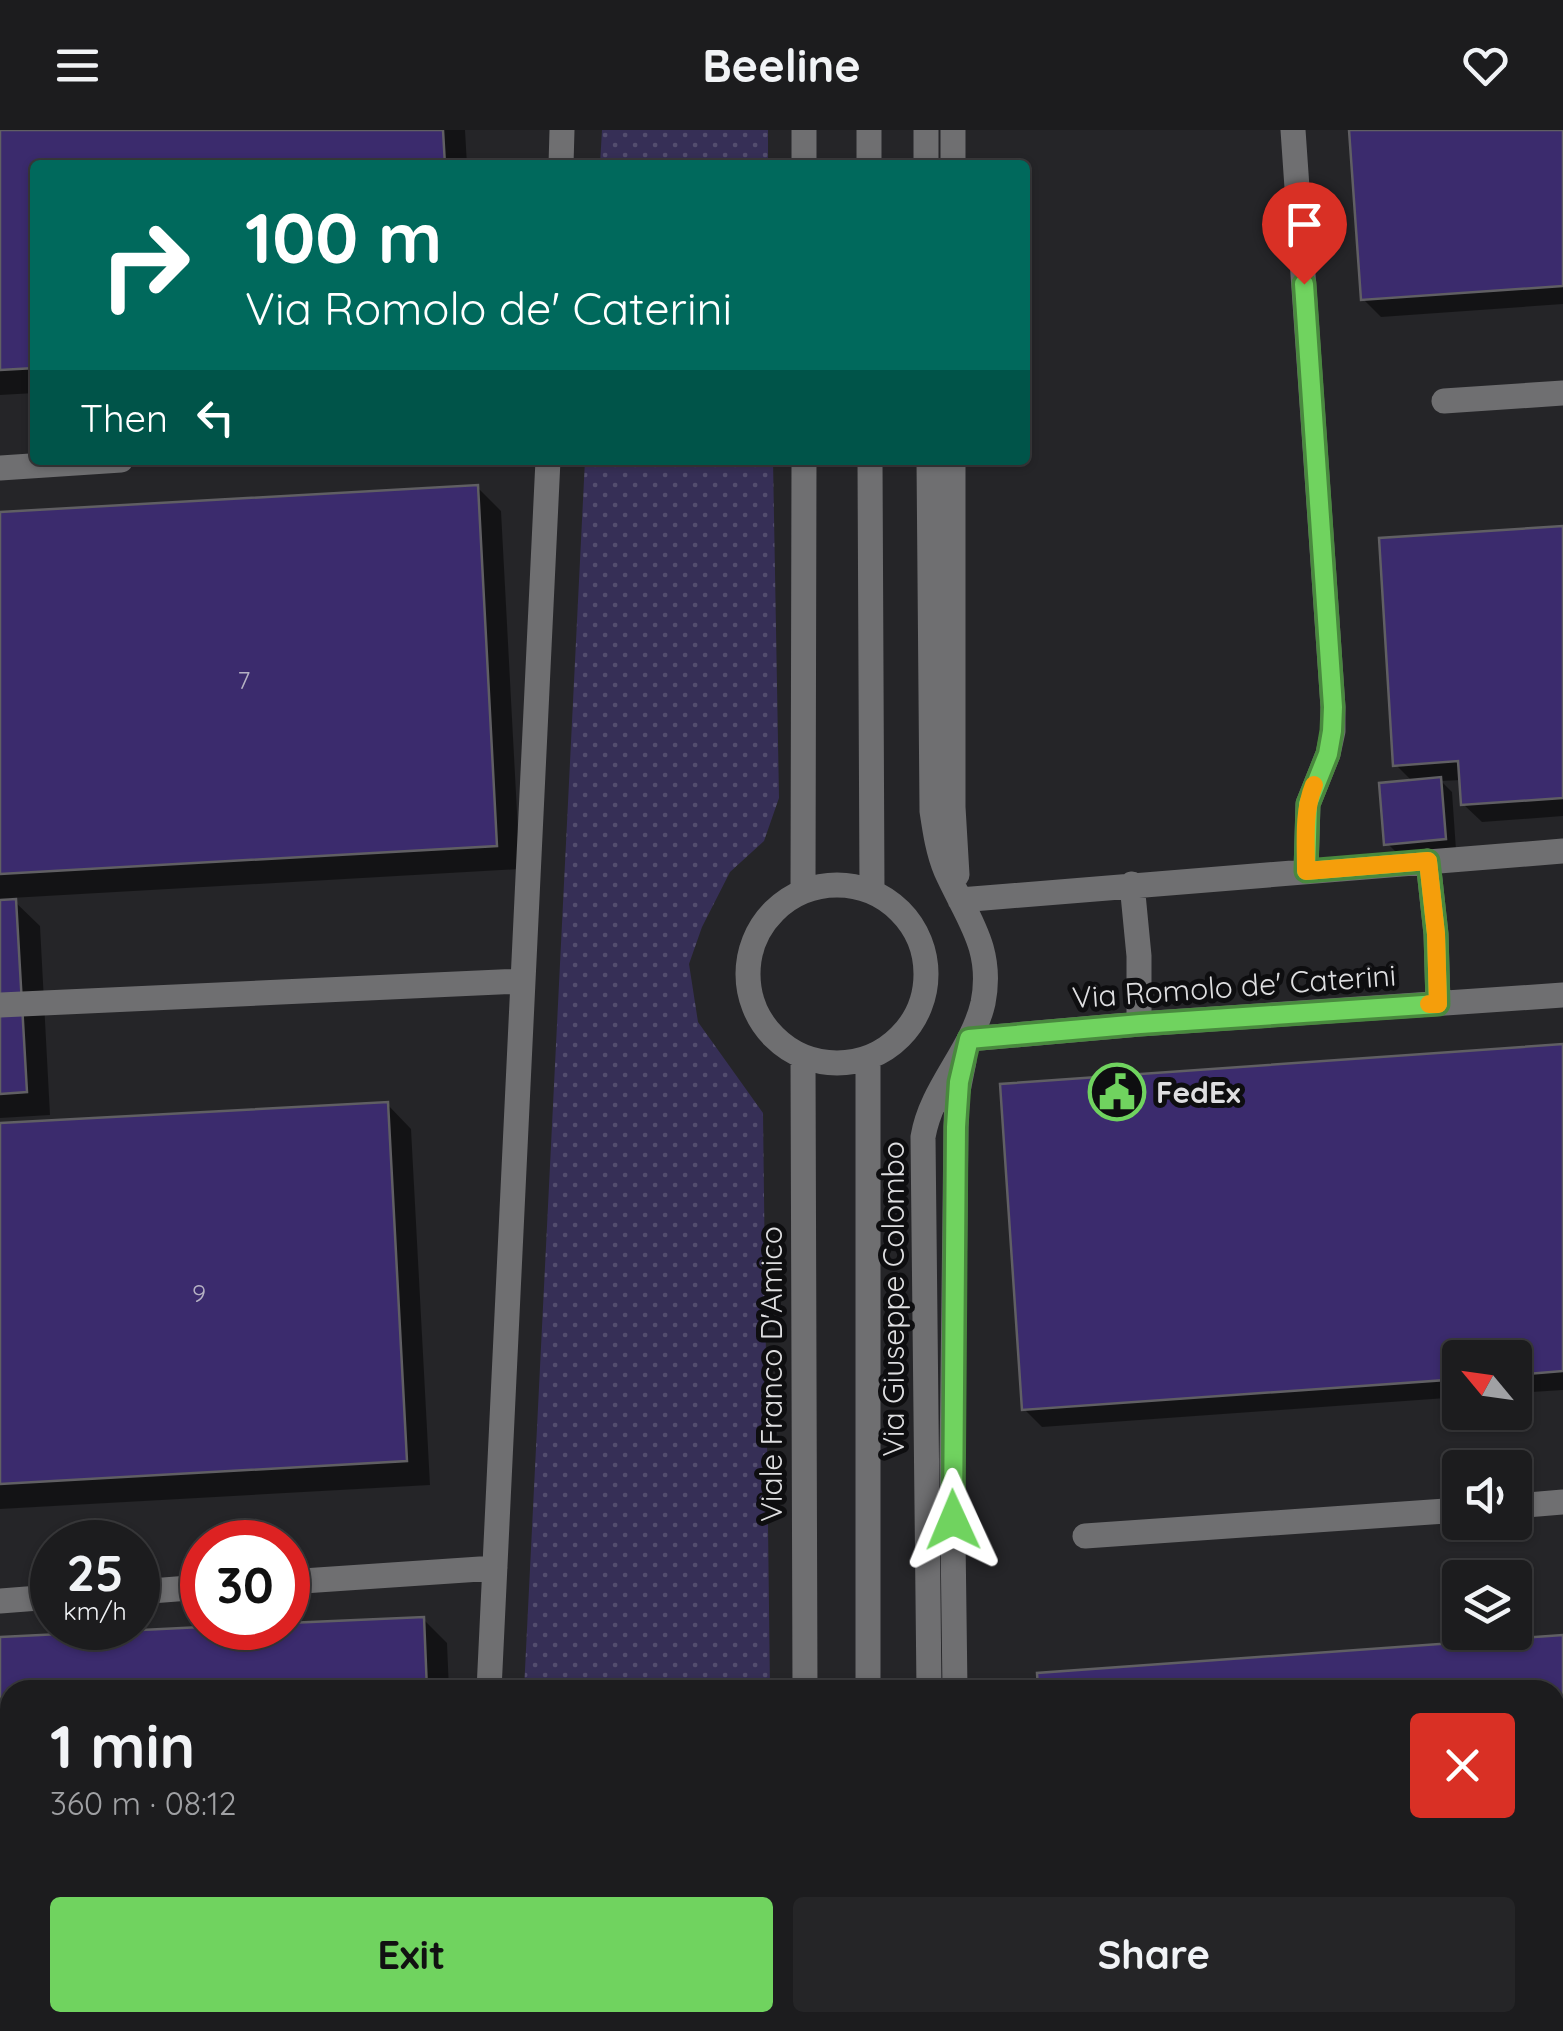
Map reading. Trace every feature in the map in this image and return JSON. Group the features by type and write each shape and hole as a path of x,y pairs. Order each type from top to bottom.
{"street":[{"path":"561,160 562,130"},
{"path":"804,130 804,160"},
{"path":"869,130 869,160"},
{"path":"926,130 926,160"},
{"path":"952,160 953,130"},
{"path":"1293,130 1333,707 1328,754 1308,804 1306,871"},
{"path":"1444,401 1563,393"},
{"path":"0,468 45,465"},
{"path":"489,1680 548,465"},
{"path":"803,890 804,465"},
{"path":"870,465 872,891"},
{"name":"Via Giuseppe Colombo","path":"929,465 932,811 942,860 981,942 986,973 982,1004 959,1082 956,1127 952,1462 955,1680"},
{"name":"Via Giuseppe Colombo","path":"953,465 954,808 960,900"},
{"path":"960,900 1563,851"},
{"path":"1428,861 1438,1004"},
{"path":"849,884 872,891 898,907 916,932 926,960 925,991 914,1020 894,1043 868,1058 824,1063 803,1057 777,1041 758,1018 748,989 748,958 758,930 778,906 803,890 849,884"},
{"path":"1132,884 1140,1024"},
{"path":"0,1005 522,981"},
{"name":"Via Romolo de' Caterini","path":"969,1039 1563,995"},
{"name":"Via Giuseppe Colombo","path":"929,1680 922,1144 936,1098 969,1039"},
{"name":"Viale Franco D'Amico","path":"803,1057 805,1680"},
{"path":"868,1058 868,1680"},
{"path":"952,1462 969,1680"},
{"path":"1532,1505 1563,1502"},
{"path":"1085,1536 1442,1511"},
{"path":"310,1581 495,1568"},
{"path":"0,1601 30,1599"}],"shaded area":[{"path":"602,130 768,130 768,160 600,160"},
{"path":"585,465 773,465 779,798 764,841 730,872 702,927 689,964 698,1022 763,1113 770,1680 524,1680"}],"building":[{"path":"0,130 443,130 445,160 30,160 30,368 0,370"},
{"path":"1349,130 1563,130 1563,286 1361,300"},
{"path":"478,485 497,846 0,874 0,512"},
{"path":"1563,526 1563,798 1461,805 1458,761 1393,766 1379,538"},
{"path":"1441,777 1446,839 1384,845 1379,783"},
{"path":"16,899 27,1092 0,1094 0,900"},
{"path":"1563,1044 1563,1371 1532,1374 1532,1340 1442,1340 1442,1380 1022,1410 1000,1084"},
{"path":"388,1102 407,1461 0,1484 0,1123"},
{"path":"424,1617 427,1680 0,1680 0,1637 30,1636 30,1650 160,1650 160,1629 180,1628 180,1650 310,1650 310,1622"},
{"path":"1563,1635 1563,1680 1037,1680 1037,1673 1442,1644 1442,1650 1532,1650 1532,1637"}],"slow traffic":[{"path":"1314,785 1306,824 1306,871 1428,861 1438,1004 1429,1004"}],"place":[{"name":"FedEx","path":"1117,1092"}],"route":[{"path":"953,1520 957,1096 969,1039 1438,1004 1428,861 1306,871 1308,804 1328,754 1333,707 1304,284"}]}
